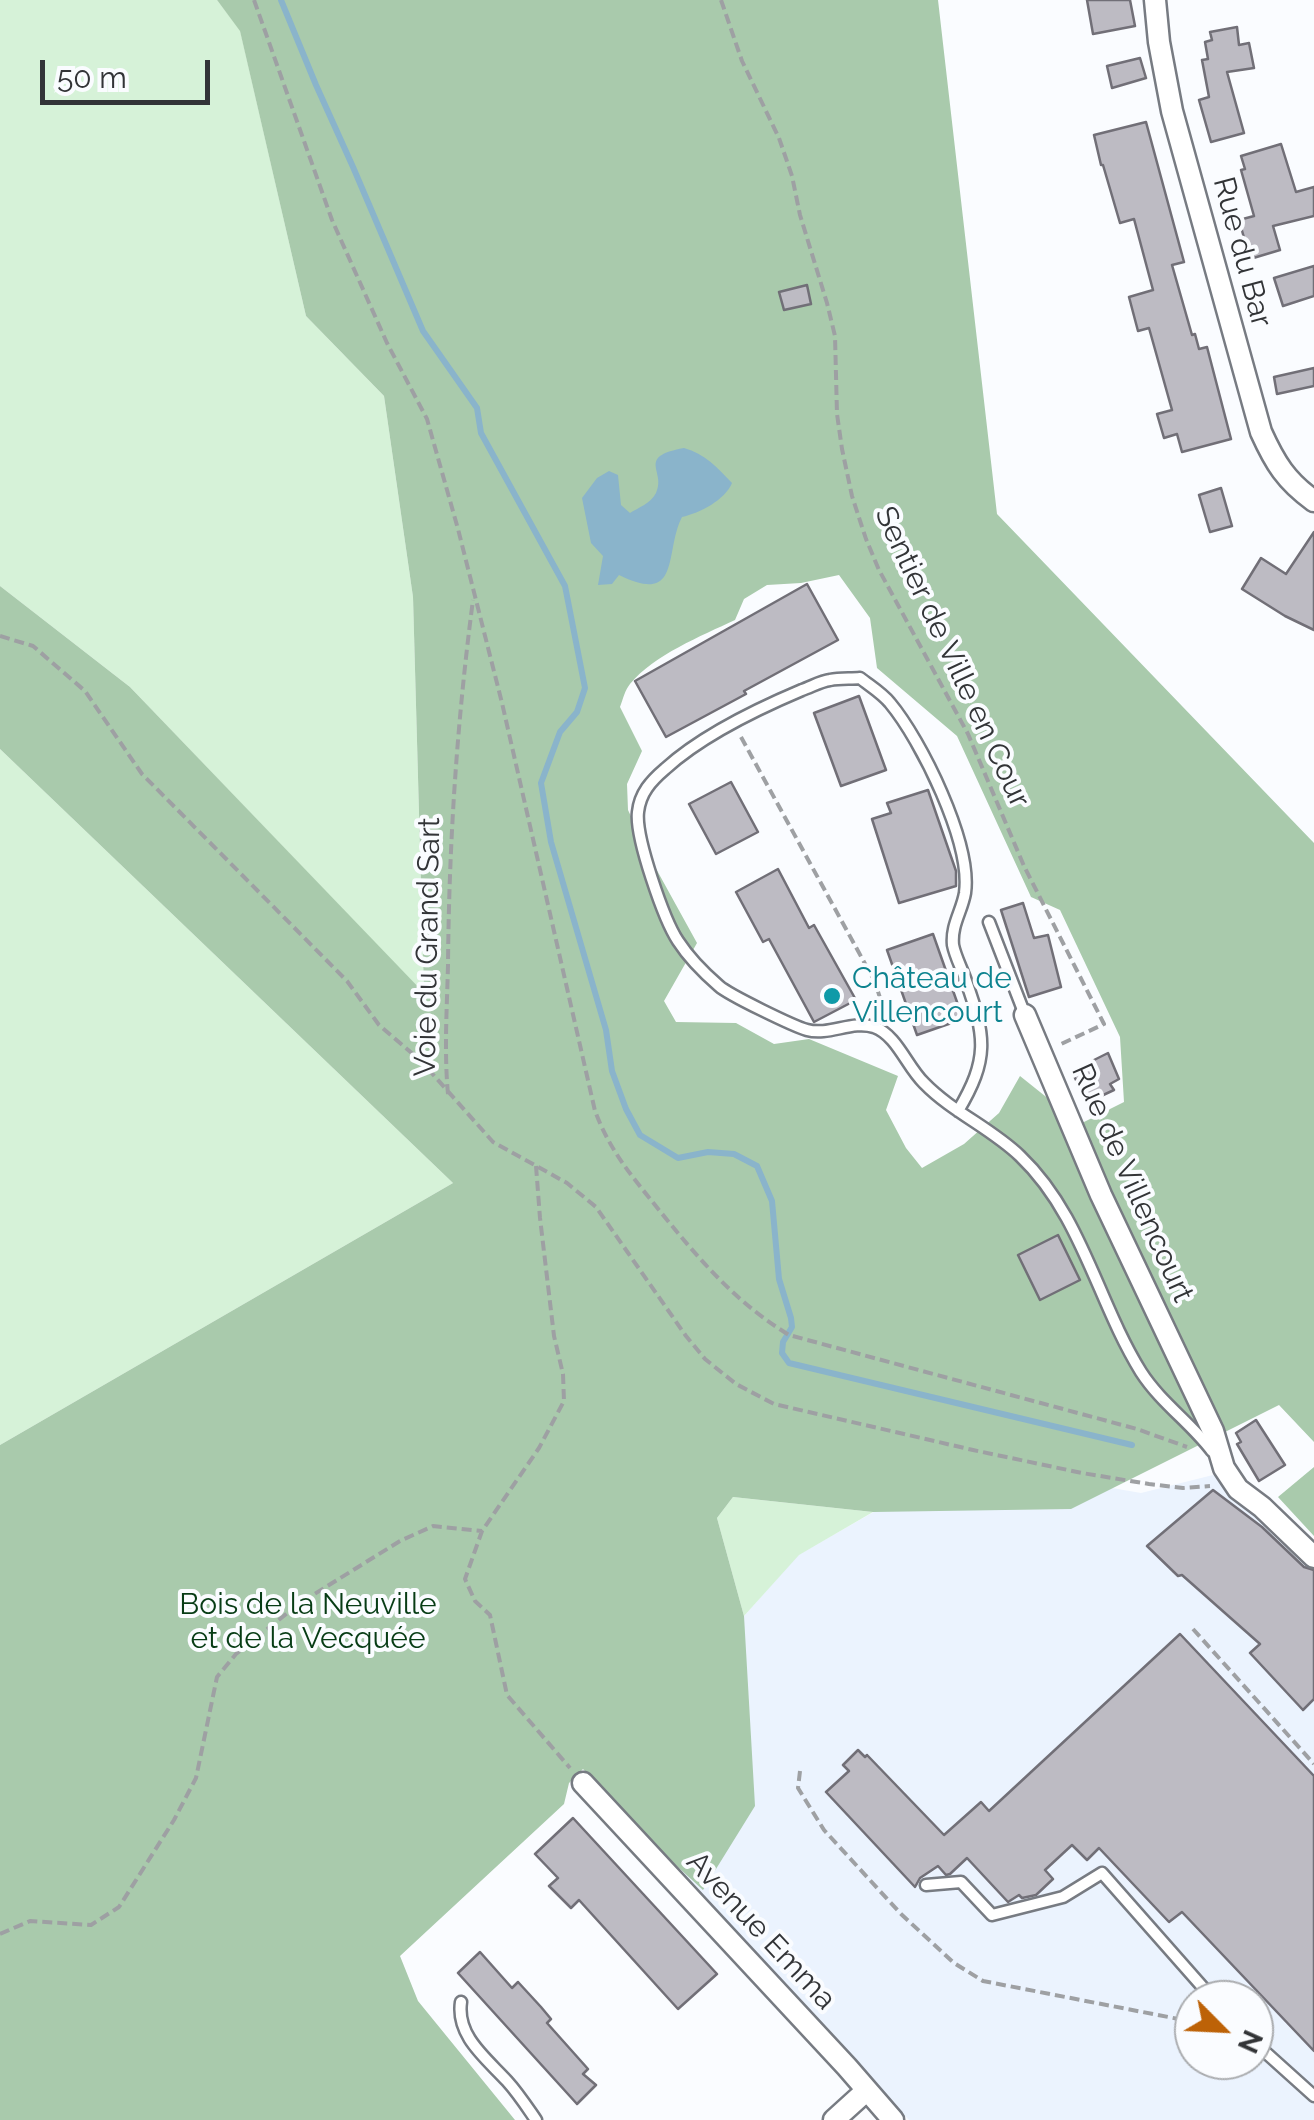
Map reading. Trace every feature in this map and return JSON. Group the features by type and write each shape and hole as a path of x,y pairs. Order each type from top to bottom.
{"street":[{"name":"Rue du Bar","path":"1154,0 1172,112 1261,432 1274,461 1294,487 1314,500"},
{"name":"Rue de Villencourt","path":"1025,1015 1102,1195 1213,1431 1227,1473 1238,1489 1314,1557"},
{"name":"Avenue Emma","path":"583,1784 893,2120"},
{"path":"834,2120 866,2090"}],"lane":[{"path":"875,1028 806,1030 723,990 677,940 646,860 637,814 646,786 677,758 734,724 827,680 860,678 888,700 921,748 957,836 965,893 954,922 953,946 977,1012 982,1040 980,1064 958,1111"},
{"name":"Rue de Villencourt","path":"988,922 1025,1015"},
{"name":"Rue de Villencourt","path":"875,1028 891,1040 922,1082 1016,1152 1042,1178 1070,1220 1120,1335 1144,1375 1170,1409 1207,1444 1227,1473"},
{"path":"926,1884 960,1882 992,1915 1062,1898 1102,1874 1196,1980"},
{"path":"460,2002 458,2016 474,2046 512,2086 536,2120"},
{"path":"1274,2060 1314,2096"}],"path":[{"path":"254,0 332,220 387,343 427,419 502,703 595,1111 622,1166 699,1260 736,1296 780,1330 797,1338 1138,1429 1188,1447"},
{"name":"Sentier de Ville en Cour","path":"721,0 742,61 779,138 827,302 834,336 842,450 866,539 968,734 1024,866 1104,1024 1042,1054"},
{"name":"Voie du Grand Sart","path":"474,596 461,695 454,796 448,916 448,1094 493,1142 568,1183 596,1207 705,1359 736,1384 774,1404 1082,1473 1183,1488 1225,1482 1227,1473"},
{"path":"0,636 33,646 85,691 142,774 347,982 379,1025 421,1062 448,1094"},
{"path":"734,724 875,982 881,1015 875,1028"},
{"path":"536,1165 564,1401 540,1448 482,1531 464,1580 475,1602 490,1615 507,1695 583,1784"},
{"path":"0,1934 30,1921 91,1925 118,1906 146,1867 196,1778 217,1677 236,1654 300,1603 400,1541 433,1526 482,1531"},
{"path":"1193,1629 1314,1764"},
{"path":"800,1771 798,1788 824,1830 901,1914 954,1963 983,1980 1174,2018"}],"shaded area":[{"path":"927,1456 1141,1493 1213,1475 1314,1568 1314,2120 909,2120 615,1808 744,1616 798,1555 900,1497"}],"green space":[{"path":"0,0 217,0 240,30 306,316 384,396 413,597 424,994 130,687 0,586"},
{"name":"Bois de la Neuville et de la Vecquée","path":"217,0 938,0 997,514 1314,843 1314,1442 1279,1405 1071,1509 873,1512 733,1497 717,1518 744,1616 755,1806 703,1890 656,1847 583,1769 569,1783 564,1804 400,1956 418,2001 515,2120 0,2120 0,1445 453,1183 0,749 0,586 130,687 424,993 413,597 384,396 306,316 240,31","holes":["839,575 870,618 877,668 957,736 1031,897 1060,910 1120,1037 1124,1102 1080,1124 1020,1076 999,1113 964,1144 922,1168 906,1148 886,1110 898,1076 809,1039 774,1044 736,1023 676,1022 664,1001 697,943 628,810 627,784 642,751 620,707 630,684 652,664 735,620 744,599 767,585"]},
{"path":"0,749 453,1183 0,1445"},
{"path":"1314,1467 1314,1536 1278,1497"},
{"path":"733,1497 873,1512 799,1555 744,1616 717,1518"}],"water":[{"path":"684,448 716,466 732,483 729,489 711,505 682,517 662,580 639,583 619,575 612,584 598,585 603,556 591,543 582,498 597,478 609,471 618,475 621,505 630,513 656,493 657,460"}],"building":[{"path":"1087,0 1130,0 1135,26 1093,34"},
{"path":"1237,27 1239,45 1249,43 1254,68 1227,72 1244,133 1211,142 1199,100 1209,97 1202,60 1208,59 1205,42 1212,40 1210,32"},
{"path":"1140,58 1146,78 1112,88 1107,66"},
{"path":"1146,122 1184,262 1172,265 1192,335 1195,334 1199,349 1207,347 1231,439 1182,452 1177,434 1164,438 1157,414 1172,410 1149,328 1138,331 1129,297 1153,290 1134,219 1120,223 1094,135"},
{"path":"1281,144 1296,192 1314,187 1314,216 1273,226 1280,250 1250,259 1239,220 1254,216 1241,156"},
{"path":"1314,266 1314,296 1283,306 1274,278"},
{"path":"807,285 811,304 784,310 779,292"},
{"path":"1314,368 1314,386 1277,394 1274,377"},
{"path":"1221,488 1232,526 1210,532 1199,495"},
{"path":"1314,532 1314,630 1242,589 1261,558 1286,574"},
{"path":"807,584 838,640 666,737 635,681"},
{"path":"859,696 886,770 841,786 814,713"},
{"path":"731,782 758,832 716,854 689,804"},
{"path":"928,790 956,871 956,886 899,903 872,819 891,813 887,803"},
{"path":"778,869 809,928 814,925 856,1000 814,1022 769,939 763,942 736,892"},
{"path":"1023,903 1034,938 1048,935 1061,987 1029,997 1001,910"},
{"path":"933,934 963,1019 917,1035 887,950"},
{"path":"1108,1053 1119,1079 1110,1084 1114,1090 1086,1103 1072,1071"},
{"path":"1058,1235 1080,1280 1040,1300 1018,1255"},
{"path":"1256,1420 1285,1465 1259,1481 1237,1444 1241,1442 1236,1433"},
{"path":"1213,1490 1262,1527 1304,1567 1314,1570 1314,1699 1303,1710 1250,1653 1260,1644 1147,1546"},
{"path":"1180,1634 1314,1776 1314,2051 1274,2009 1274,1980 1247,1980 1182,1912 1169,1922 1099,1848 1087,1860 1072,1845 1045,1870 1053,1879 1036,1895 1019,1895 1008,1902 967,1858 950,1874 946,1875 938,1866 920,1878 915,1887 826,1792 849,1771 843,1765 858,1750 944,1835 981,1802 989,1811"},
{"path":"573,1818 717,1974 678,2009 579,1900 571,1908 549,1886 558,1878 535,1854"},
{"path":"480,1952 512,1988 518,1982 551,2019 547,2023 588,2069 583,2074 596,2085 577,2104 458,1973"}],"waterway":[{"path":"281,0 423,331 477,408 481,433 565,586 585,688 577,712 560,732 541,783 551,842 606,1030 612,1071 640,1135 678,1158 708,1152 734,1154 757,1166 772,1201 779,1279 792,1327 783,1342 782,1353 789,1363 1132,1445"}],"place":[{"name":"Château de Villencourt","path":"832,996"}]}
